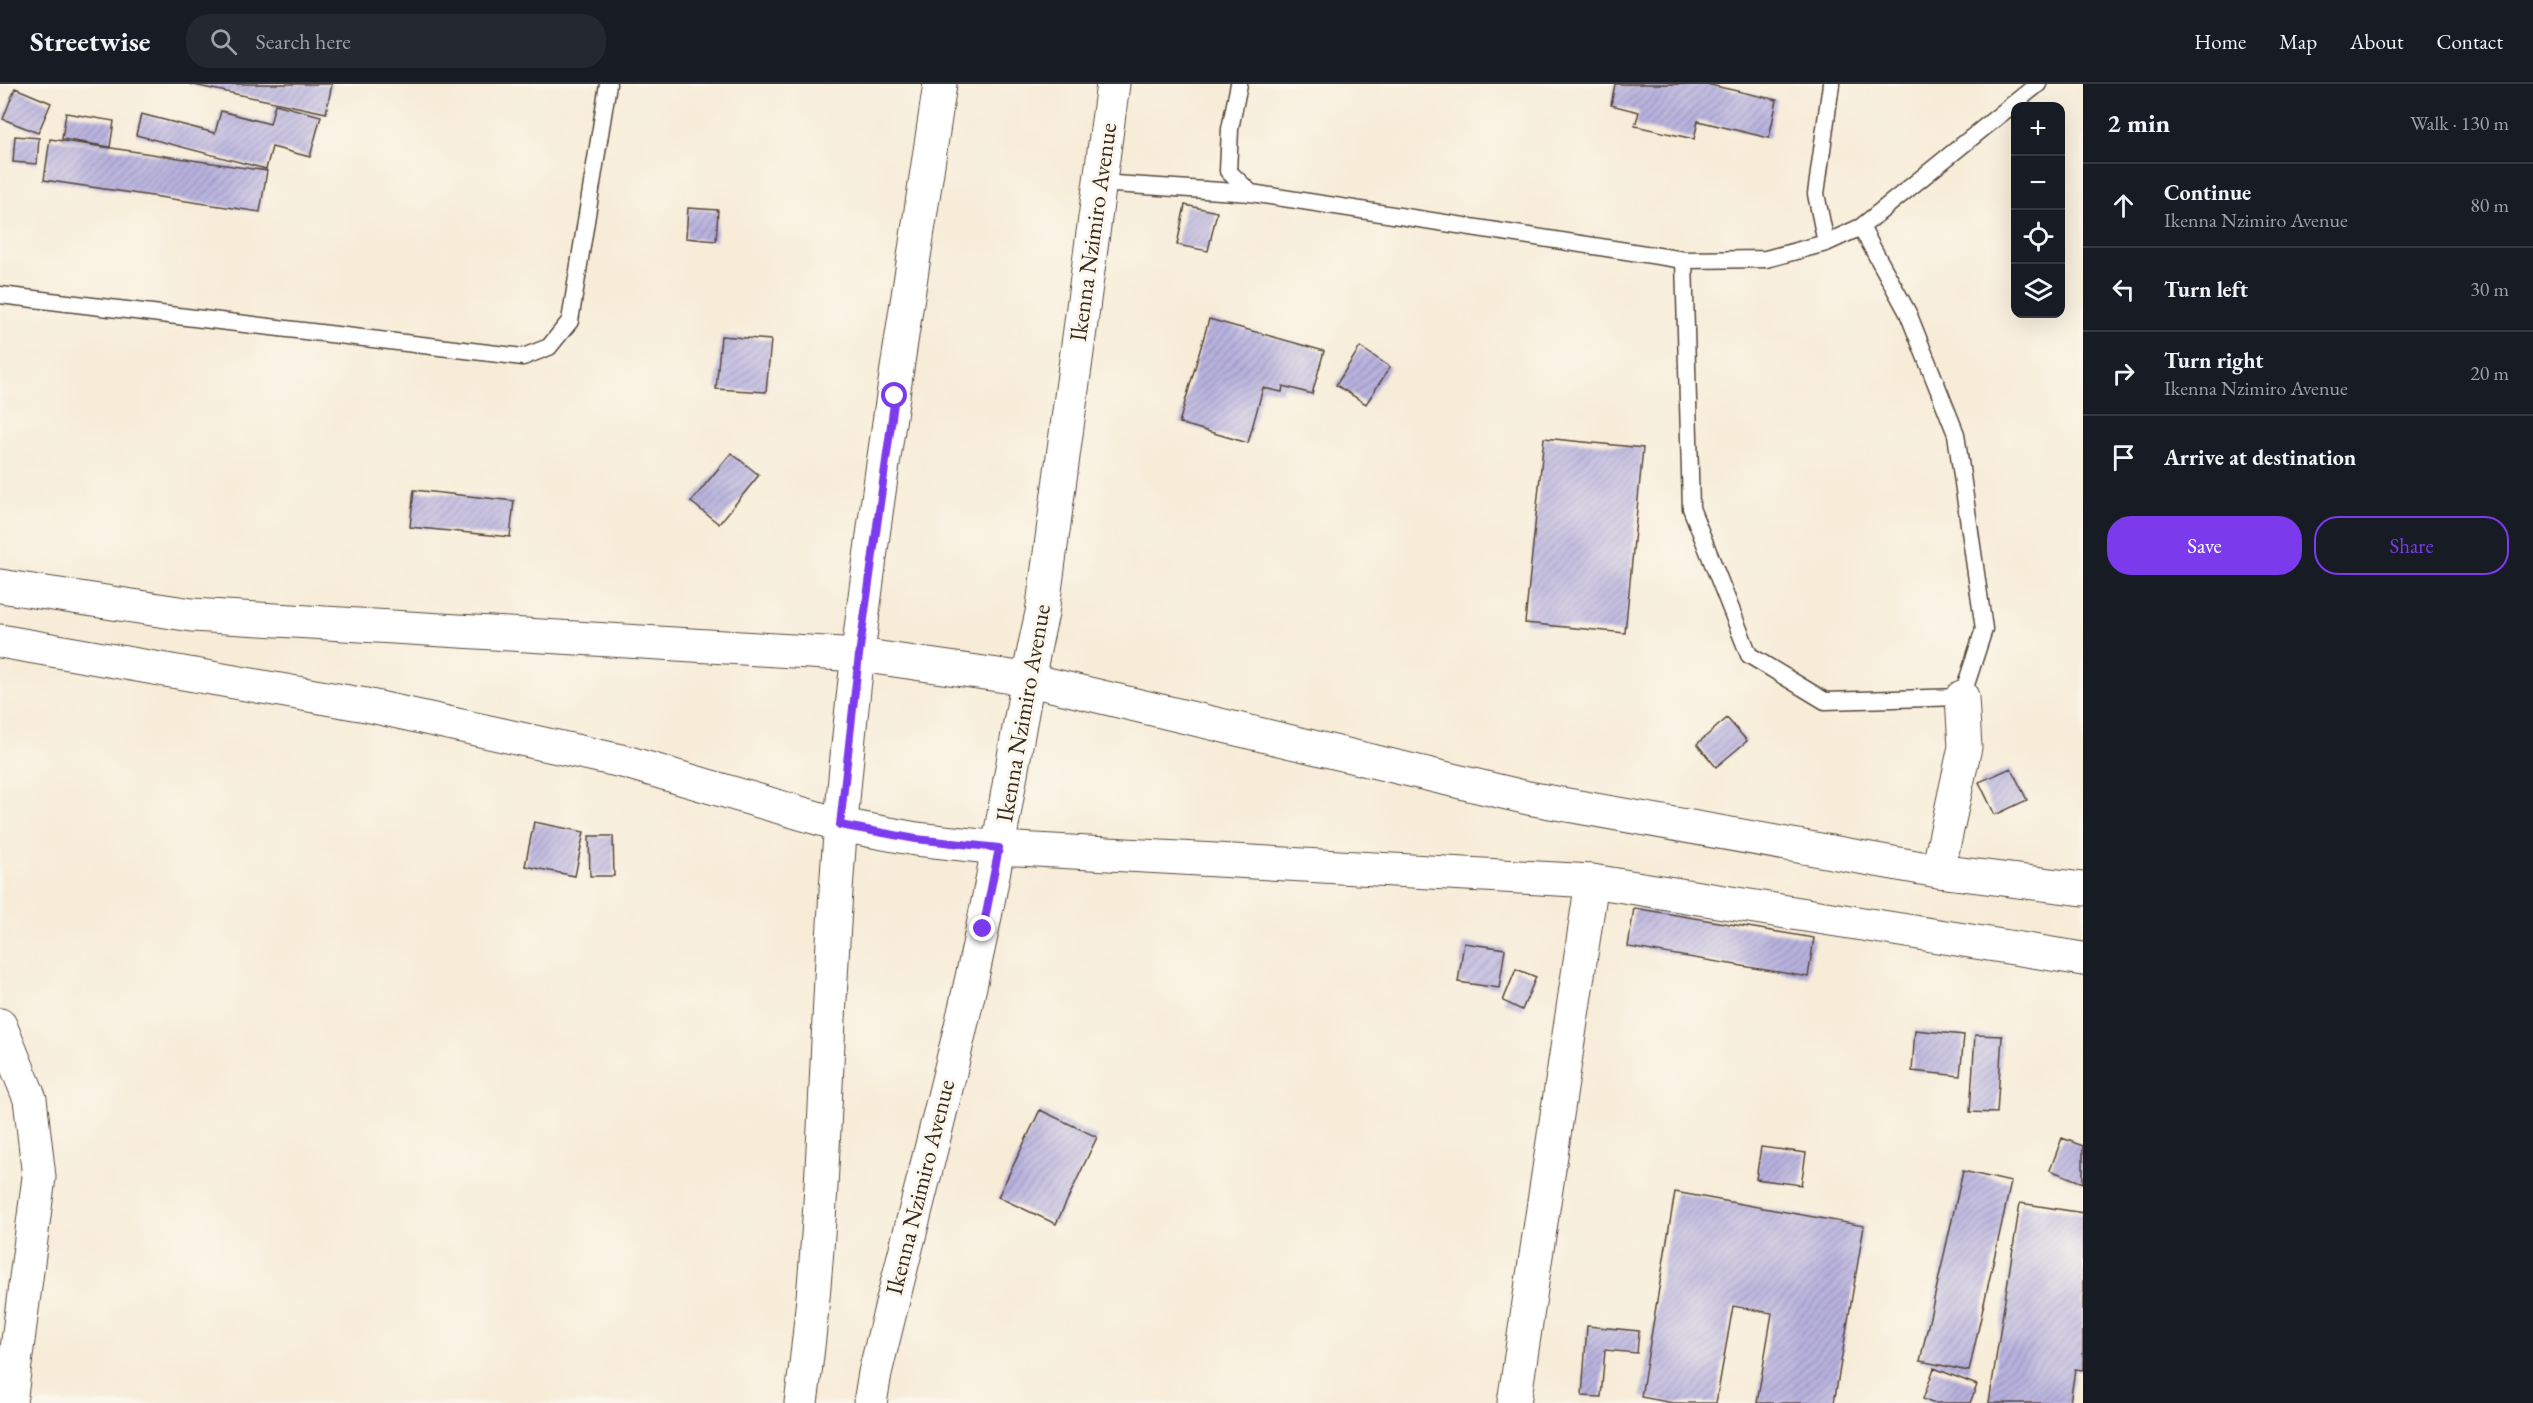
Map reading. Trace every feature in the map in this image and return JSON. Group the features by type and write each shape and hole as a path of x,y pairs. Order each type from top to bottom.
{"street":[{"path":"801,1403 813,1317 840,825 859,655 940,84"},
{"name":"Ikenna Nzimiro Avenue","path":"870,1403 875,1373 980,940 999,848 1026,679 1042,613 1113,84"},
{"path":"0,586 192,615 859,655 1026,679 1528,798 1938,871 2083,890"},
{"path":"0,641 389,710 626,762 840,825 916,839 999,848 1592,881 2083,959"},
{"path":"1938,871 1965,747 1962,697"},
{"path":"1514,1403 1592,881"},
{"path":"0,1025 30,1099 39,1177 10,1403"}],"lane":[{"path":"0,295 523,357 549,347 570,321 608,84"},
{"path":"1239,84 1230,129 1228,171 1251,194"},
{"path":"1827,243 1816,195 1831,84"},
{"path":"1099,183 1251,194 1684,260 1766,259 1827,243 1861,227 2038,84"},
{"path":"1684,260 1691,508 1749,655 1825,701 1962,697 1984,629 1956,434 1908,313 1861,227"}],"building":[{"path":"189,84 332,84 326,113"},
{"path":"1615,84 1706,84 1777,100 1769,138 1698,121 1694,139 1635,126 1639,112 1611,105"},
{"path":"15,88 51,103 38,133 3,119"},
{"path":"275,104 321,116 310,157 272,147 266,169 136,135 141,114 215,133 221,111 270,124"},
{"path":"66,113 114,121 110,147 62,139"},
{"path":"15,136 39,138 37,164 13,162"},
{"path":"50,139 267,171 260,212 44,180"},
{"path":"1185,205 1217,212 1208,251 1177,245"},
{"path":"688,208 718,210 716,241 686,238"},
{"path":"1209,319 1324,351 1312,394 1283,386 1282,392 1263,388 1248,443 1179,423"},
{"path":"721,336 771,340 766,392 716,389"},
{"path":"1360,347 1390,367 1366,404 1336,385"},
{"path":"1544,438 1643,448 1625,633 1525,623"},
{"path":"731,453 759,475 719,524 691,502"},
{"path":"414,490 514,501 510,537 410,527"},
{"path":"1727,718 1747,741 1716,767 1697,744"},
{"path":"2011,768 2027,800 1995,815 1979,782"},
{"path":"534,822 584,832 575,876 525,866"},
{"path":"589,836 613,836 614,876 590,876"},
{"path":"1634,908 1814,938 1808,977 1628,947"},
{"path":"1464,943 1505,949 1499,988 1458,982"},
{"path":"1516,969 1536,977 1522,1010 1503,1001"},
{"path":"1915,1030 1964,1035 1960,1076 1912,1071"},
{"path":"1975,1035 2002,1036 1997,1113 1970,1112"},
{"path":"1040,1110 1097,1137 1056,1224 998,1197"},
{"path":"2062,1138 2083,1146 2083,1183 2050,1170"},
{"path":"1761,1147 1806,1153 1801,1185 1756,1179"},
{"path":"1963,1171 2011,1182 1969,1371 1920,1361"},
{"path":"1675,1192 1864,1226 1834,1403 1757,1403 1772,1313 1733,1306 1716,1403 1673,1403 1641,1397"},
{"path":"2020,1203 2083,1213 2083,1370 2075,1369 2070,1403 1989,1403"},
{"path":"1587,1326 1639,1331 1637,1353 1605,1350 1601,1397 1582,1396"},
{"path":"1934,1368 1977,1385 1970,1403 1932,1403 1923,1399"}],"route":[{"path":"895,396 859,655 840,825 916,839 999,848 983,929"}]}
